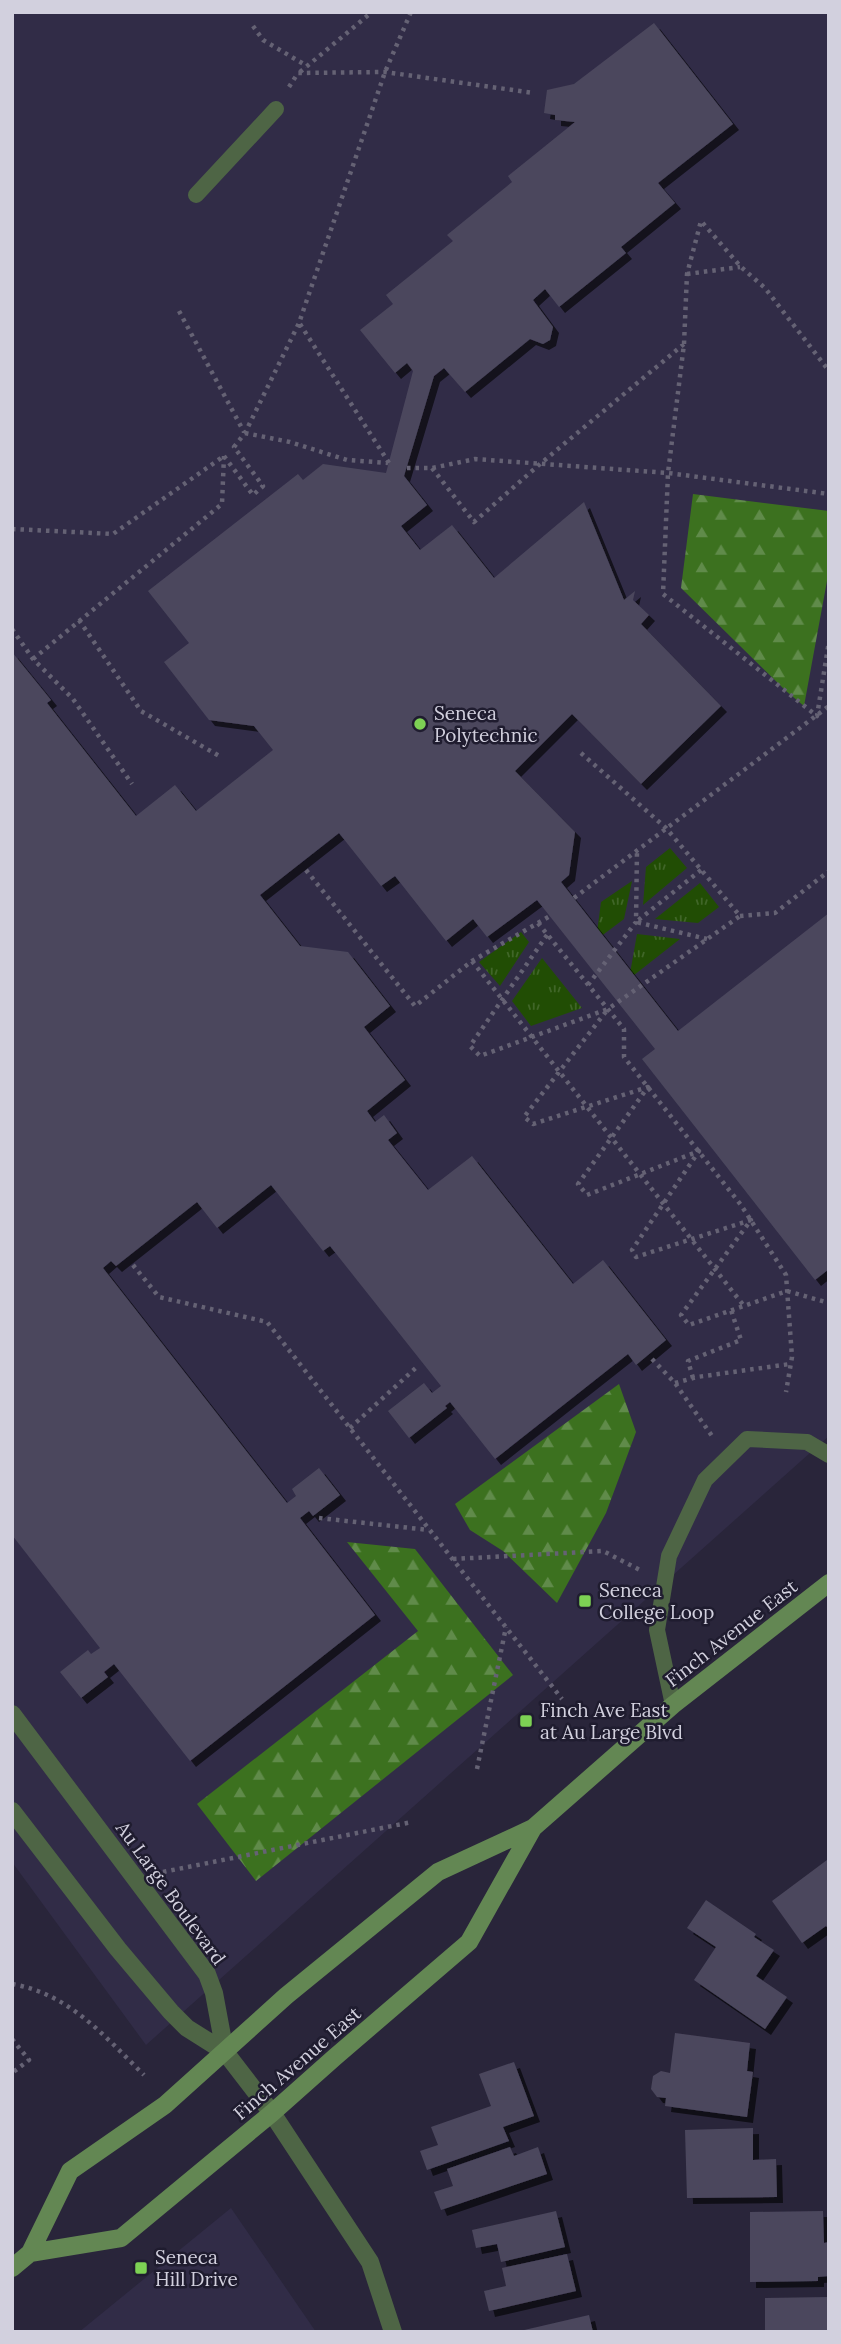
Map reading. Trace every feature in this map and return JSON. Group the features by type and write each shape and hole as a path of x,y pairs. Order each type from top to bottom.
{"main road":[{"name":"Finch Avenue East","path":"12,2268 30,2253 70,2171 165,2105 286,1996 438,1872 533,1828 673,1705 829,1583"},
{"name":"Finch Avenue East","path":"30,2253 121,2238 272,2113 469,1942 533,1828"}],"street":[{"name":"Au Large Boulevard","path":"12,1714 207,1974 214,1993 225,2052"},
{"path":"12,1811 118,1949 171,2012 187,2028 225,2052 272,2113 370,2262 393,2332"}],"lane":[{"path":"196,195 276,109"},
{"path":"673,1705 657,1630 669,1556 705,1480 747,1439 807,1442 829,1455"}],"path":[{"path":"276,109 298,73 372,12"},
{"path":"224,456 253,495 263,486 234,447 245,433 299,323 385,72 411,12"},
{"path":"253,26 263,40 307,66"},
{"path":"298,73 385,72 534,93"},
{"path":"817,716 663,594 668,473 684,344 687,274 701,221 741,267 765,288 829,371"},
{"path":"687,274 741,267"},
{"path":"179,311 245,433"},
{"path":"245,433 290,442 347,460 389,463 299,323"},
{"path":"432,468 474,522 684,344"},
{"path":"12,529 113,534 224,456"},
{"path":"33,659 222,505 224,456"},
{"path":"407,468 432,468 475,459 668,473 829,494"},
{"path":"79,620 141,711 221,757"},
{"path":"12,629 33,659 74,699 132,784"},
{"path":"817,716 829,641"},
{"path":"574,898 829,706"},
{"path":"581,753 666,828 740,916"},
{"path":"636,922 637,850"},
{"path":"306,870 415,1006 472,961 550,916"},
{"path":"588,985 636,922 701,870"},
{"path":"547,935 470,1046 480,1056 608,1010 740,916 775,913 829,871"},
{"path":"636,922 708,939"},
{"path":"538,923 624,1029 624,1057 751,1220 786,1275 790,1364 786,1392"},
{"path":"472,961 744,1306"},
{"path":"608,1010 524,1117 533,1124 648,1087"},
{"path":"648,1087 578,1184 587,1195 699,1151"},
{"path":"699,1151 632,1250 636,1257 751,1220"},
{"path":"751,1220 681,1315 689,1325 787,1291 829,1303"},
{"path":"133,1265 159,1297 267,1322 562,1699"},
{"path":"693,1378 688,1361 741,1340 731,1310"},
{"path":"653,1359 675,1383 694,1412"},
{"path":"675,1383 790,1364"},
{"path":"350,1428 419,1365"},
{"path":"319,1518 430,1530"},
{"path":"453,1559 603,1551 665,1582"},
{"path":"477,1769 506,1627"},
{"path":"161,1872 412,1822"},
{"path":"12,1983 34,1987 82,2014 144,2076"},
{"path":"12,2039 29,2060 12,2073"}],"shaded area":[{"name":"Seneca Polytechnic","path":"12,12 829,12 829,1436 146,2045 12,1862"},
{"path":"231,2208 316,2332 79,2332"}],"green space":[{"path":"693,494 829,511 829,570 804,706 681,588"},
{"path":"670,848 687,868 643,905 646,867"},
{"path":"632,881 624,919 596,940 601,902"},
{"path":"700,883 719,907 698,923 655,919"},
{"path":"521,932 529,942 500,986 479,962"},
{"path":"637,934 680,939 629,979"},
{"path":"542,958 582,1008 531,1026 512,1001"},
{"path":"619,1384 636,1432 606,1513 557,1603 503,1551 470,1530 455,1504"},
{"path":"347,1542 415,1549 513,1675 256,1881 197,1804 418,1631"}],"building":[{"path":"654,23 733,124 658,183 675,203 621,247 626,253 559,307 545,289 533,300 553,327 550,340 543,344 530,339 465,392 444,368 434,376 404,476 427,505 401,526 420,550 452,525 494,578 584,502 624,600 635,591 633,600 649,615 641,624 721,706 641,784 572,714 515,771 575,832 569,875 561,882 678,1031 829,913 829,1269 815,1280 642,1059 655,1049 537,900 487,937 473,919 446,941 395,876 381,886 339,833 260,895 300,946 348,952 390,1006 364,1027 405,1080 367,1111 375,1122 384,1115 397,1133 388,1140 428,1190 472,1156 573,1284 603,1260 666,1340 636,1365 628,1354 495,1459 450,1402 445,1406 447,1408 409,1438 388,1411 424,1383 432,1393 441,1386 330,1246 323,1251 271,1185 217,1228 197,1202 116,1266 111,1261 103,1268 287,1503 296,1496 292,1489 319,1468 340,1495 313,1516 309,1511 300,1518 375,1615 190,1761 114,1664 104,1672 108,1677 81,1698 60,1672 88,1650 91,1654 100,1648 12,1535 12,652 51,700 47,703 136,816 175,785 196,811 273,750 254,726 209,720 164,662 189,643 148,591 298,474 303,480 323,464 386,473 413,371 407,363 395,373 360,330 393,304 386,295 453,241 447,235 512,182 508,176 575,122 555,120 555,115 544,113 547,90 574,84"},
{"path":"827,1860 829,1929 826,1926 802,1943 772,1901"},
{"path":"706,1900 756,1934 754,1937 774,1950 756,1976 787,1997 765,2029 694,1980 716,1947 687,1928"},
{"path":"675,2033 750,2043 747,2071 753,2072 747,2117 665,2106 666,2098 657,2097 651,2089 653,2076 661,2071 670,2073"},
{"path":"514,2062 534,2116 503,2127 509,2141 427,2170 420,2151 438,2145 431,2127 491,2106 479,2074"},
{"path":"753,2128 753,2160 776,2159 777,2197 687,2198 685,2130"},
{"path":"510,2147 514,2156 538,2147 547,2174 441,2210 434,2192 453,2186 447,2169"},
{"path":"556,2211 565,2247 501,2262 497,2244 476,2248 472,2230"},
{"path":"823,2211 824,2243 829,2242 829,2276 818,2277 818,2281 750,2282 750,2212"},
{"path":"567,2254 576,2291 489,2311 484,2291 506,2286 502,2268"},
{"path":"829,2297 829,2332 765,2332 765,2298"},
{"path":"589,2315 593,2332 520,2331"}],"place":[{"name":"Seneca Polytechnic","path":"420,724"},
{"name":"Seneca College Loop","path":"585,1601"},
{"name":"Finch Ave East at Au Large Blvd","path":"526,1721"},
{"name":"Seneca Hill Drive","path":"141,2268"}]}
